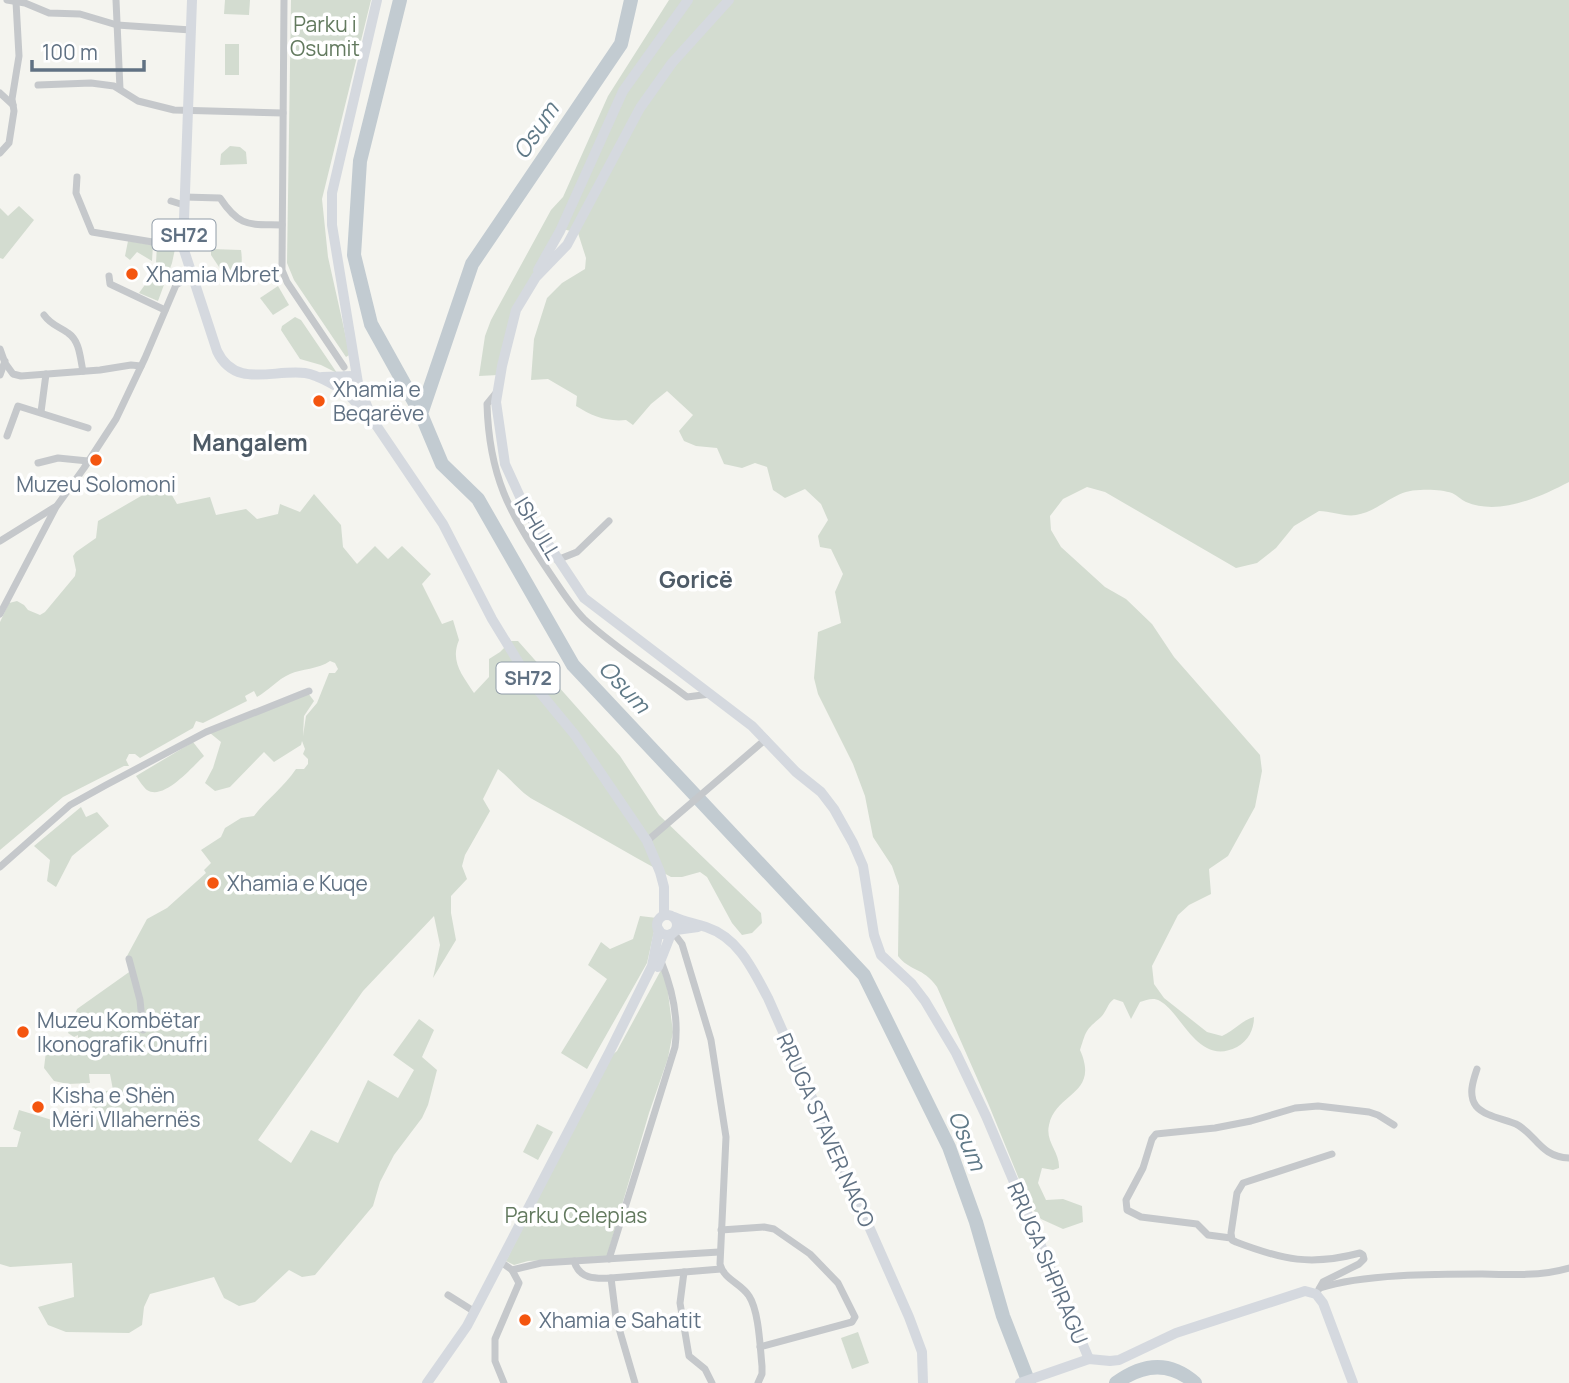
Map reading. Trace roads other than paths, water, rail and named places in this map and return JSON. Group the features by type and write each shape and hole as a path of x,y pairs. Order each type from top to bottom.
{"main road":[{"name":"SH72","path":"192,0 183,247 218,351 230,369 244,374 297,373 320,377 343,391 374,422 443,524 492,619 523,671 575,735 647,841 660,872 669,916 677,923 661,961 621,1038 610,1051"},
{"name":"SH72","path":"320,377 345,370"},
{"path":"345,370 358,383 355,391 343,391 339,384 345,370"},
{"name":"SH72","path":"358,383 374,422"},
{"name":"SH72","path":"427,1383 444,1362 475,1312 501,1262 652,966 659,930 657,922 669,916"},
{"path":"659,930 663,934 673,932"}],"street":[{"path":"7,0 49,13 80,14 117,25 191,30"},
{"path":"116,0 120,89"},
{"path":"284,0 281,262 284,275 345,370"},
{"path":"345,370 353,346 332,225 332,193 377,0"},
{"path":"536,277 560,231 623,91 688,0"},
{"name":"ISHULL","path":"729,0 673,63 640,108 567,245 536,277 516,310 502,366 496,409 510,479 557,560 588,602 765,738"},
{"path":"0,153 9,143 19,57 19,2"},
{"path":"38,85 91,83 120,89 138,101 174,110 283,113"},
{"path":"0,93 13,105"},
{"path":"77,177 76,193 92,232 183,247"},
{"path":"171,201 220,198 230,214 245,223 282,225"},
{"path":"0,614 56,507 116,419 176,285 192,275"},
{"path":"109,276 110,284 165,310"},
{"path":"44,316 50,324 73,338 83,371"},
{"path":"0,348 13,374 21,376 141,366"},
{"path":"0,375 5,361"},
{"path":"41,412 46,374"},
{"path":"499,391 487,404 492,460 500,488 533,549 570,602 602,634 687,697 710,694"},
{"path":"0,429 8,435 18,406 88,428"},
{"path":"38,463 58,458 88,461"},
{"path":"0,541 56,507"},
{"path":"557,560 577,552 609,521"},
{"path":"0,867 71,805 106,785 198,736 309,691"},
{"path":"647,841 765,738"},
{"name":"RRUGA SHPIRAGU","path":"765,738 796,772 821,792 853,843 863,866 877,947 884,959 912,984 925,1001 956,1053 986,1116 1089,1359"},
{"name":"RRUGA STAVER NACO","path":"669,916 706,926 731,942 747,959 768,998 909,1317 922,1352 923,1383"},
{"path":"706,926 673,932 682,944 715,1061 726,1137 719,1252 721,1269 750,1297 760,1346 762,1374 758,1383"},
{"path":"129,959 140,1000 143,1030"},
{"path":"610,1259 675,1047 677,1027 670,985 661,961"},
{"path":"1477,1069 1472,1090 1476,1106 1518,1125 1550,1153 1559,1158 1569,1158"},
{"path":"1353,1383 1316,1291 1323,1282 1359,1264 1364,1259 1363,1255 1360,1253 1329,1260 1287,1259 1231,1238 1208,1235 1197,1224 1141,1217 1128,1210 1126,1200 1143,1168 1156,1134 1215,1128 1295,1108 1318,1106 1369,1112 1394,1125"},
{"path":"1231,1238 1237,1193 1243,1183 1332,1154"},
{"path":"722,1230 764,1227 774,1229 810,1254 838,1283 855,1317 852,1322 760,1346"},
{"path":"512,1270 528,1264 719,1252"},
{"path":"574,1261 576,1267 587,1277 611,1278 721,1269"},
{"path":"501,1262 512,1270 519,1283 498,1328 494,1350 504,1383"},
{"name":"RRUGA SHPIRAGU","path":"1020,1383 1089,1359 1119,1360 1193,1328 1294,1293 1373,1279 1489,1274 1538,1275 1569,1268"},
{"path":"684,1272 680,1303 689,1356 705,1369 712,1383"},
{"path":"611,1278 617,1318 635,1383"},
{"path":"448,1295 475,1312"}],"waterway":[{"path":"400,0 360,161 354,255 371,324 421,414"},
{"name":"Osum","path":"631,0 621,44 472,264 421,414 442,464 478,499 573,665 864,975 949,1147 976,1222 1003,1316 1029,1383"},
{"path":"1116,1383 1136,1372 1156,1367 1175,1371 1195,1383"}],"place":[{"name":"Xhamia Mbret","path":"132,274"},
{"name":"Xhamia e Beqarëve","path":"319,401"},
{"name":"Muzeu Solomoni","path":"96,460"},
{"name":"Xhamia e Kuqe","path":"213,883"},
{"name":"Muzeu Kombëtar Ikonografik Onufri","path":"23,1032"},
{"name":"Kisha e Shën Mëri Vllahernës","path":"38,1107"},
{"name":"Xhamia e Sahatit","path":"525,1320"}],"district":[{"name":"Mangalem","path":"250,442"},
{"name":"Goricë","path":"696,579"}],"park label":[{"name":"Parku i Osumit","path":"325,36"},
{"name":"Parku Celepias","path":"576,1215"}]}
